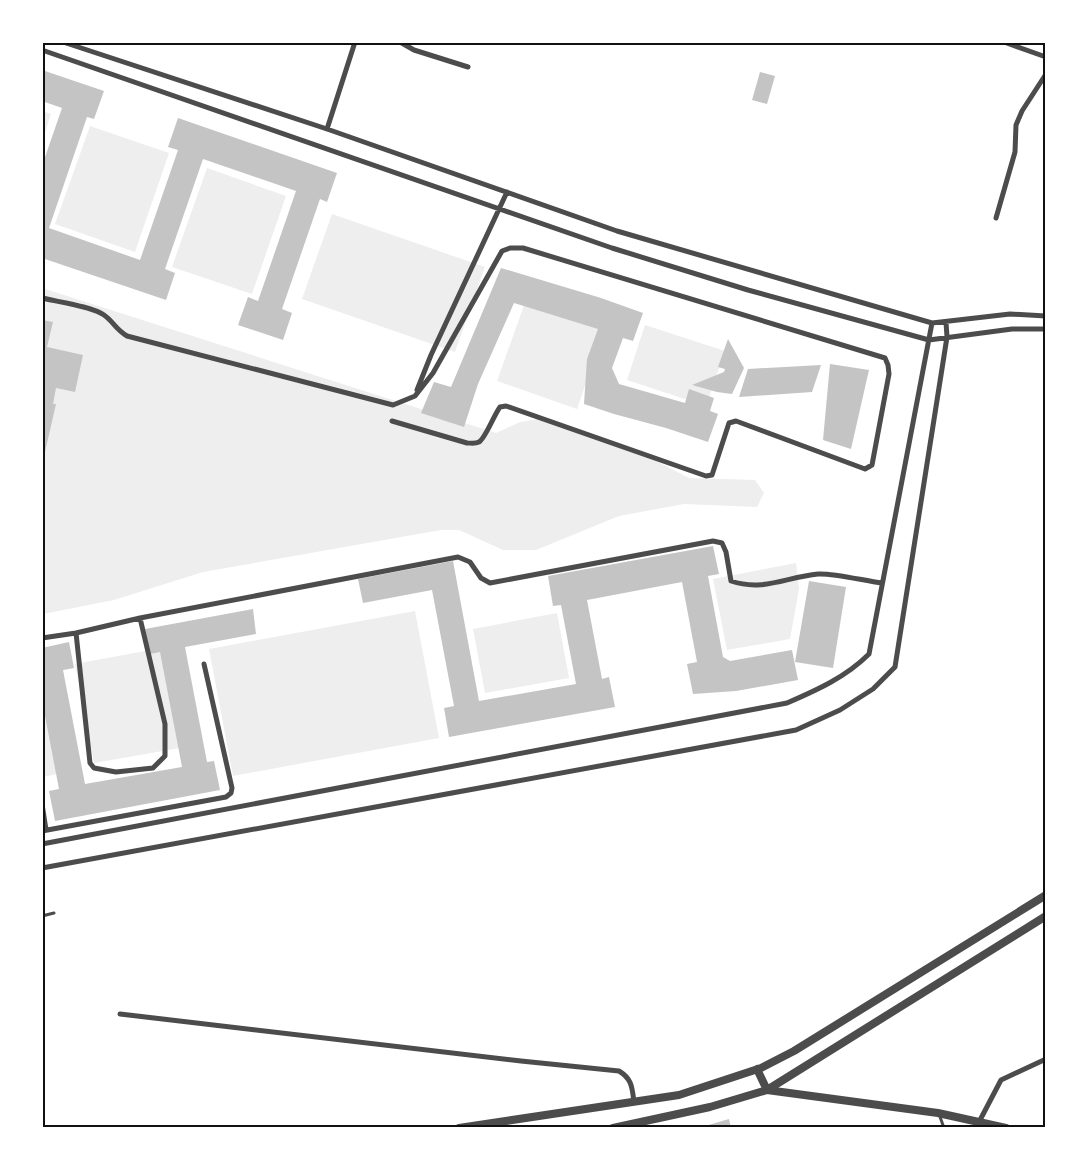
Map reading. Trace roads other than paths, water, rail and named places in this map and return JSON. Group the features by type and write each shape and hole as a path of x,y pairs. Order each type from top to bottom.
{"street":[{"path":"63,42 327,129 618,231 932,323 1010,314 1046,316"},
{"path":"327,129 355,42"},
{"path":"400,42 414,50 468,67"},
{"path":"1004,42 1046,57"},
{"path":"42,50 612,248 748,290 928,340 1012,329 1046,329"},
{"path":"996,218 1015,152 1016,124 1022,111 1046,74"},
{"path":"414,396 431,355 507,192"},
{"path":"42,298 96,311 105,315 118,330 127,336 393,405 414,396 434,373 502,251 510,248 522,248 885,358 889,374 872,465 865,469 736,421 729,423 712,475 706,476 506,406 500,407 494,415 482,441 476,443 467,443 392,421"},
{"path":"42,868 796,730 840,710 872,690 895,667 946,337 946,322"},
{"path":"42,844 788,703 827,685 855,668 869,654 932,323"},
{"path":"42,638 76,633 140,618 458,557 470,562 480,578 490,583 713,541 722,543 726,552 731,581 744,585 770,585 819,574 882,583"},
{"path":"76,633 90,763 94,768 116,772 153,768 165,756 165,724 140,618"},
{"path":"42,804 44,831 226,798 231,793 232,788 204,664"},
{"path":"459,1128 679,1095 757,1069 794,1051 1046,896"},
{"path":"613,1128 710,1107 767,1090 1046,916"},
{"path":"120,1014 619,1071 627,1076 632,1086 634,1102"},
{"path":"979,1122 1001,1080 1046,1059"},
{"path":"757,1069 767,1090"},
{"path":"767,1090 938,1113 1006,1128"}],"lane":[{"path":"42,916 54,914"},
{"path":"938,1113 944,1128"}]}
